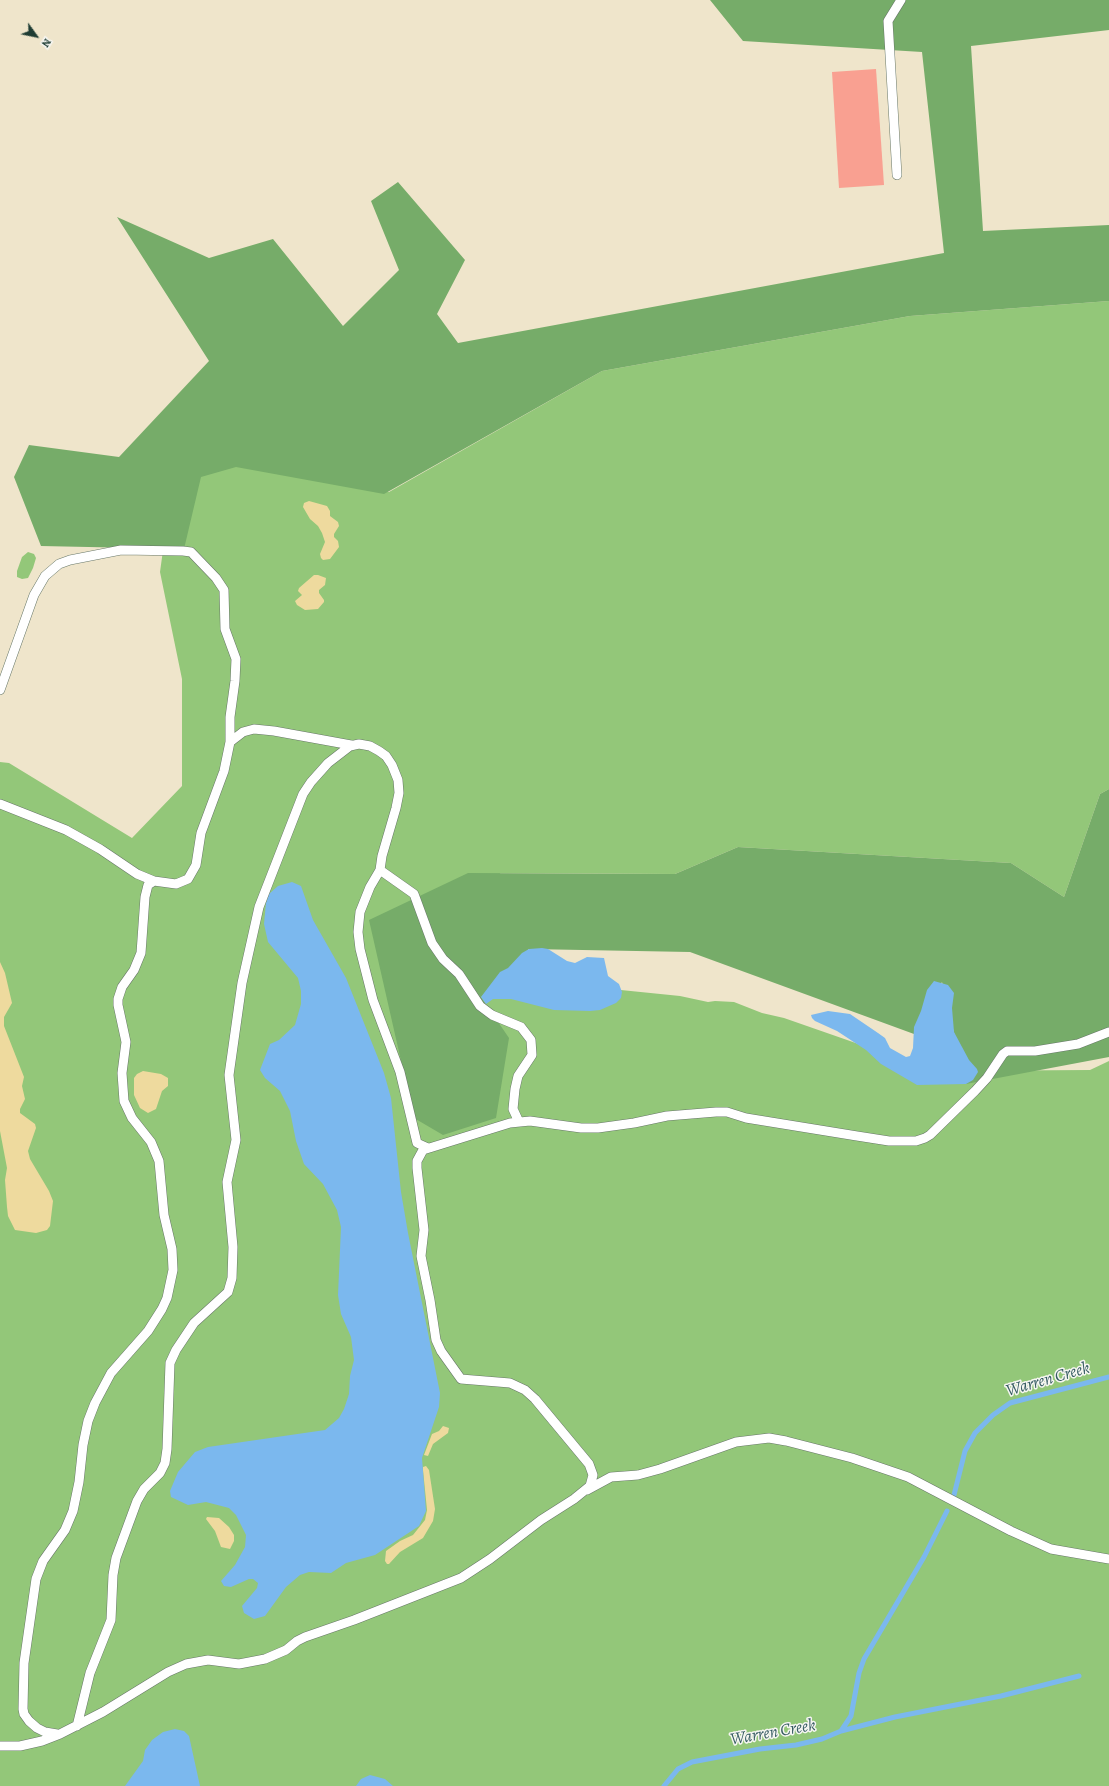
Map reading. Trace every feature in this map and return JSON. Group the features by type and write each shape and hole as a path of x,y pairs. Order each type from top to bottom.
{"lane":[{"path":"897,175 888,21 901,0"},
{"path":"0,690 34,595 42,580 54,567 70,560 121,550 191,552 216,578 224,590 226,629 236,659 235,682 230,717 230,742 224,771 200,833 194,871 188,879 176,884 154,881 137,874 100,849 66,830 0,804"},
{"path":"0,1746 20,1746 42,1741 60,1734 77,1726 168,1672 186,1664 208,1660 239,1664 265,1659 286,1650 297,1641 305,1637 354,1620 460,1578 490,1559 541,1520 590,1486 593,1475 590,1467 535,1398 525,1390 510,1383 461,1379 444,1358 436,1340 421,1256 424,1230 417,1168 417,1143 400,1072 373,1000 360,949 358,932 360,912 370,887 380,870 383,850 396,808 399,793 398,780 392,766 379,751 370,746 359,744 351,745 274,731 254,729 244,732 230,742"},
{"path":"77,1726 90,1673 111,1620 113,1574 116,1558 137,1501 144,1489 160,1473 166,1456 170,1363 176,1350 194,1323 228,1292 232,1278 233,1247 227,1182 236,1140 229,1075 242,983 259,907 303,794 311,782 331,760 351,745"},
{"path":"380,870 414,894 432,943 442,959 459,974 480,1006 492,1015 521,1027 531,1040 532,1055 518,1076 515,1089 513,1109 519,1122"},
{"path":"60,1734 48,1733 37,1728 24,1714 23,1708 24,1663 36,1579 43,1561 70,1522 78,1491 84,1439 95,1403 114,1369 148,1331 162,1309 173,1275 173,1255 164,1215 159,1161 151,1142 132,1118 124,1101 122,1073 126,1042 118,1005 118,999 122,987 134,970 141,953 145,896 148,885 154,881"},
{"path":"418,1159 424,1150 428,1148 519,1122 530,1121 581,1128 598,1128 668,1116 727,1112 746,1118 857,1136 889,1141 916,1142 930,1135 975,1091 987,1078 1003,1054 1007,1051 1035,1051 1078,1044 1109,1032"},
{"path":"417,1143 428,1148"},
{"path":"590,1467 603,1474 611,1476 638,1474 660,1469 736,1442 763,1439 786,1441 852,1458 915,1480 1011,1531 1051,1549 1109,1558"},
{"path":"578,1495 611,1476"}],"green space":[{"path":"710,0 1109,0 1109,30 971,46 983,231 1109,225 1109,301 910,316 602,371 384,494 236,467 201,477 184,549 41,546 14,477 29,445 119,457 209,361 117,217 209,258 273,239 343,326 399,270 371,201 398,182 465,260 437,314 458,343 944,253 922,52 743,41"},
{"path":"1109,301 1109,789 1100,794 1064,897 1011,863 738,847 675,874 500,873 532,981 680,996 708,1002 734,1002 762,1013 784,1018 936,1071 1090,1070 1109,1061 1109,1786 0,1786 0,762 9,763 132,838 182,786 182,679 160,572 176,456 389,492 602,371 910,316"},
{"path":"28,552 34,554 36,558 28,578 22,579 17,577 17,571 22,557"},
{"path":"1109,789 1109,1057 966,1084 942,982 914,1034 690,952 529,949 481,997 509,1038 496,1118 443,1135 414,1118 369,920 468,873 675,874 738,847 1011,863 1064,897 1100,794"}],"sand":[{"path":"309,501 327,506 330,511 330,516 338,522 339,526 334,534 334,537 338,541 339,547 330,559 323,560 321,558 320,554 325,542 318,526 310,519 303,507 304,503"},
{"path":"314,575 326,578 325,585 319,590 324,602 318,609 305,610 297,605 295,601 302,595 298,591 299,588"},
{"path":"0,962 5,973 12,1003 4,1017 4,1026 24,1077 22,1086 25,1099 20,1109 20,1113 35,1124 36,1128 28,1151 30,1159 49,1191 53,1201 50,1226 47,1230 36,1233 15,1230 8,1216 5,1180 7,1168 0,1131"},
{"path":"143,1071 161,1074 168,1078 168,1086 162,1091 156,1109 148,1113 140,1108 134,1095 134,1078 137,1074"},
{"path":"443,1426 449,1428 448,1433 433,1444 428,1456 424,1455 432,1434 439,1431"},
{"path":"426,1466 429,1470 435,1509 433,1521 423,1538 400,1552 389,1564 387,1564 385,1561 386,1551 400,1541 413,1535 425,1520 427,1510 423,1467"},
{"path":"207,1517 219,1518 229,1527 234,1535 234,1541 230,1549 221,1547 215,1531 206,1519"}],"water":[{"path":"292,882 301,886 313,920 346,978 384,1073 391,1098 401,1192 408,1233 440,1393 439,1407 422,1458 426,1511 419,1526 375,1555 346,1563 331,1573 309,1572 300,1575 286,1587 265,1616 254,1619 244,1613 242,1606 257,1588 258,1583 253,1579 249,1579 231,1587 224,1586 221,1581 235,1565 245,1547 246,1535 236,1515 229,1508 206,1502 188,1505 171,1497 170,1491 178,1472 195,1452 208,1447 325,1430 339,1418 349,1394 350,1376 354,1360 351,1337 341,1314 338,1295 341,1227 337,1210 323,1184 304,1164 296,1141 290,1111 280,1091 265,1078 260,1070 270,1044 279,1040 295,1025 301,1004 301,991 298,978 268,942 264,924 266,903 269,894 278,886"},
{"path":"529,949 548,949 567,961 575,963 587,957 604,958 608,976 619,984 622,992 621,998 616,1003 600,1010 590,1011 554,1010 511,999 493,999 486,1004 481,997 500,972 508,968 522,953"},
{"path":"934,981 948,985 954,993 952,1008 954,1032 969,1060 978,1072 973,1080 966,1084 917,1085 881,1064 866,1050 837,1031 815,1021 811,1015 828,1011 850,1014 885,1038 890,1048 906,1057 910,1056 913,1048 914,1027 921,1011 927,990"},
{"path":"175,1729 184,1731 189,1736 200,1786 125,1786 143,1761 145,1750 152,1740 163,1732"},
{"path":"370,1775 385,1779 393,1786 356,1786 361,1779"}],"building":[{"path":"876,69 884,185 839,188 832,72"}],"waterway":[{"name":"Warren Creek","path":"954,1495 965,1451 975,1433 993,1415 1010,1403 1109,1377"},
{"name":"Warren Creek","path":"664,1786 678,1769 692,1762 760,1749 796,1745 822,1739 841,1731 851,1716 859,1673 864,1659 924,1557 947,1511"},
{"path":"841,1731 895,1717 1001,1696 1079,1676"}]}
